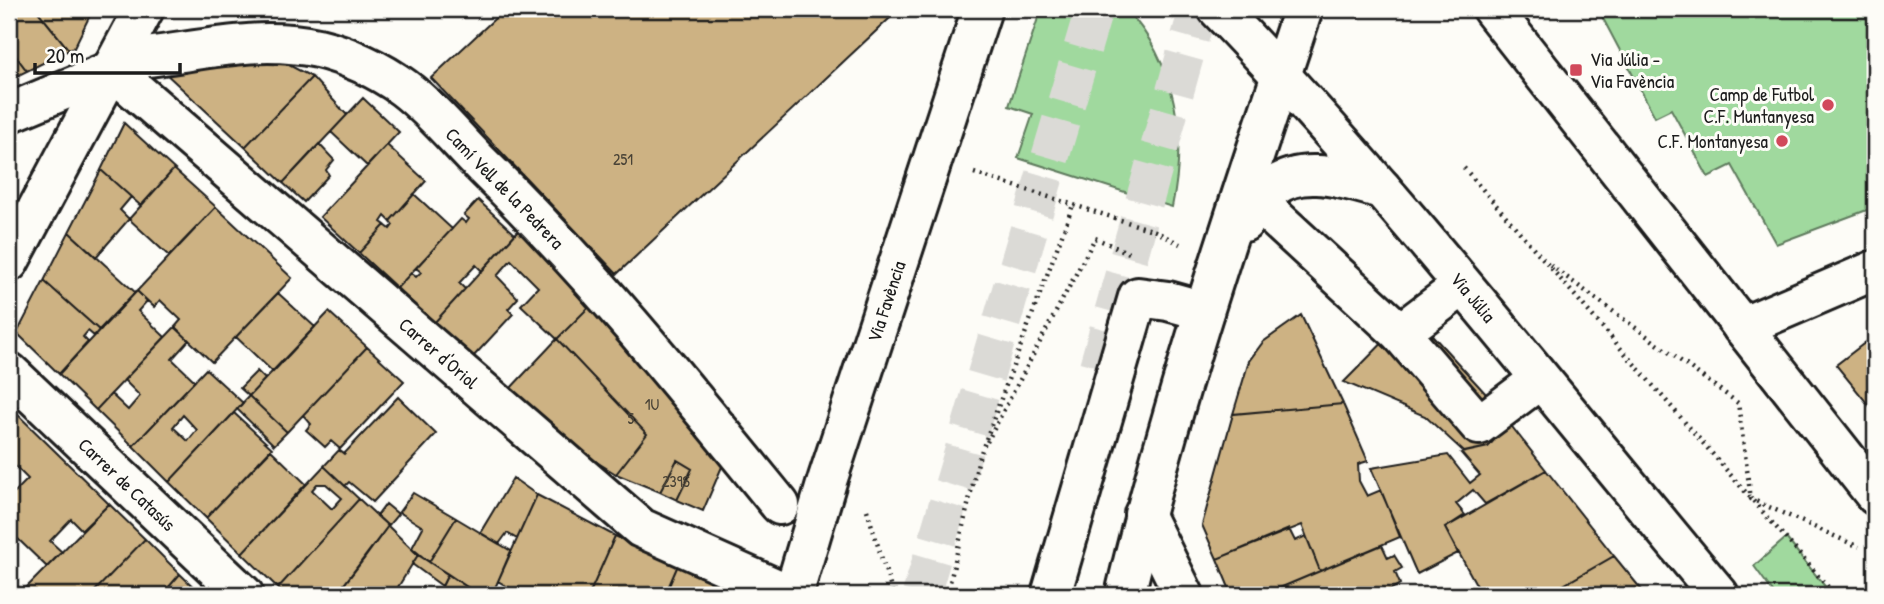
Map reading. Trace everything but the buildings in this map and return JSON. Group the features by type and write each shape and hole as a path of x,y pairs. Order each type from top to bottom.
{"street":[{"path":"9,262 125,64 144,9"},
{"name":"Via Favència","path":"792,595 982,9"},
{"name":"Via Júlia","path":"1218,9 1382,188 1719,595"},
{"path":"1492,9 1875,495"},
{"path":"1125,595 1144,514 1204,311 1297,18"},
{"name":"Camí Vell de la Pedrera","path":"9,113 125,64 236,42 278,42 320,49 363,64 404,88 510,192 607,294 780,505"},
{"name":"Carrer d'Oriol","path":"125,64 641,528 792,595"},
{"path":"1224,245 1272,188 1318,173 1382,188"},
{"path":"1259,203 1400,333 1479,425 1539,380"},
{"path":"1742,327 1875,270"},
{"path":"1400,333 1462,286"},
{"path":"1051,595 1138,297 1168,301 1204,311"},
{"name":"Carrer de Catasús","path":"9,372 244,595"},
{"path":"1144,514 1184,595"}],"path":[{"path":"1464,168 1835,595"},
{"path":"969,172 1162,233 1184,246"},
{"path":"947,595 979,458 1073,205"},
{"path":"979,458 1095,238 1141,258"},
{"path":"1540,258 1738,403 1751,499"},
{"path":"1751,499 1859,547"},
{"path":"865,502 893,595"}],"green space":[{"path":"1041,9 1126,9 1143,30 1157,53 1174,102 1178,154 1172,207 1018,158 1033,114 1009,106"},
{"name":"C.F. Montanyesa","path":"1598,9 1875,9 1875,207 1776,244 1732,165 1708,177 1671,109 1655,117"},
{"path":"1786,538 1832,595 1775,595 1754,566"}],"tunnel":[{"path":"921,595 1094,9"},
{"path":"1098,367 1198,9"}],"place":[{"name":"Via Júlia - Via Favència","path":"1576,70"},
{"name":"Camp de Futbol C.F. Muntanyesa","path":"1828,105"},
{"name":"C.F. Montanyesa","path":"1782,141"}]}
